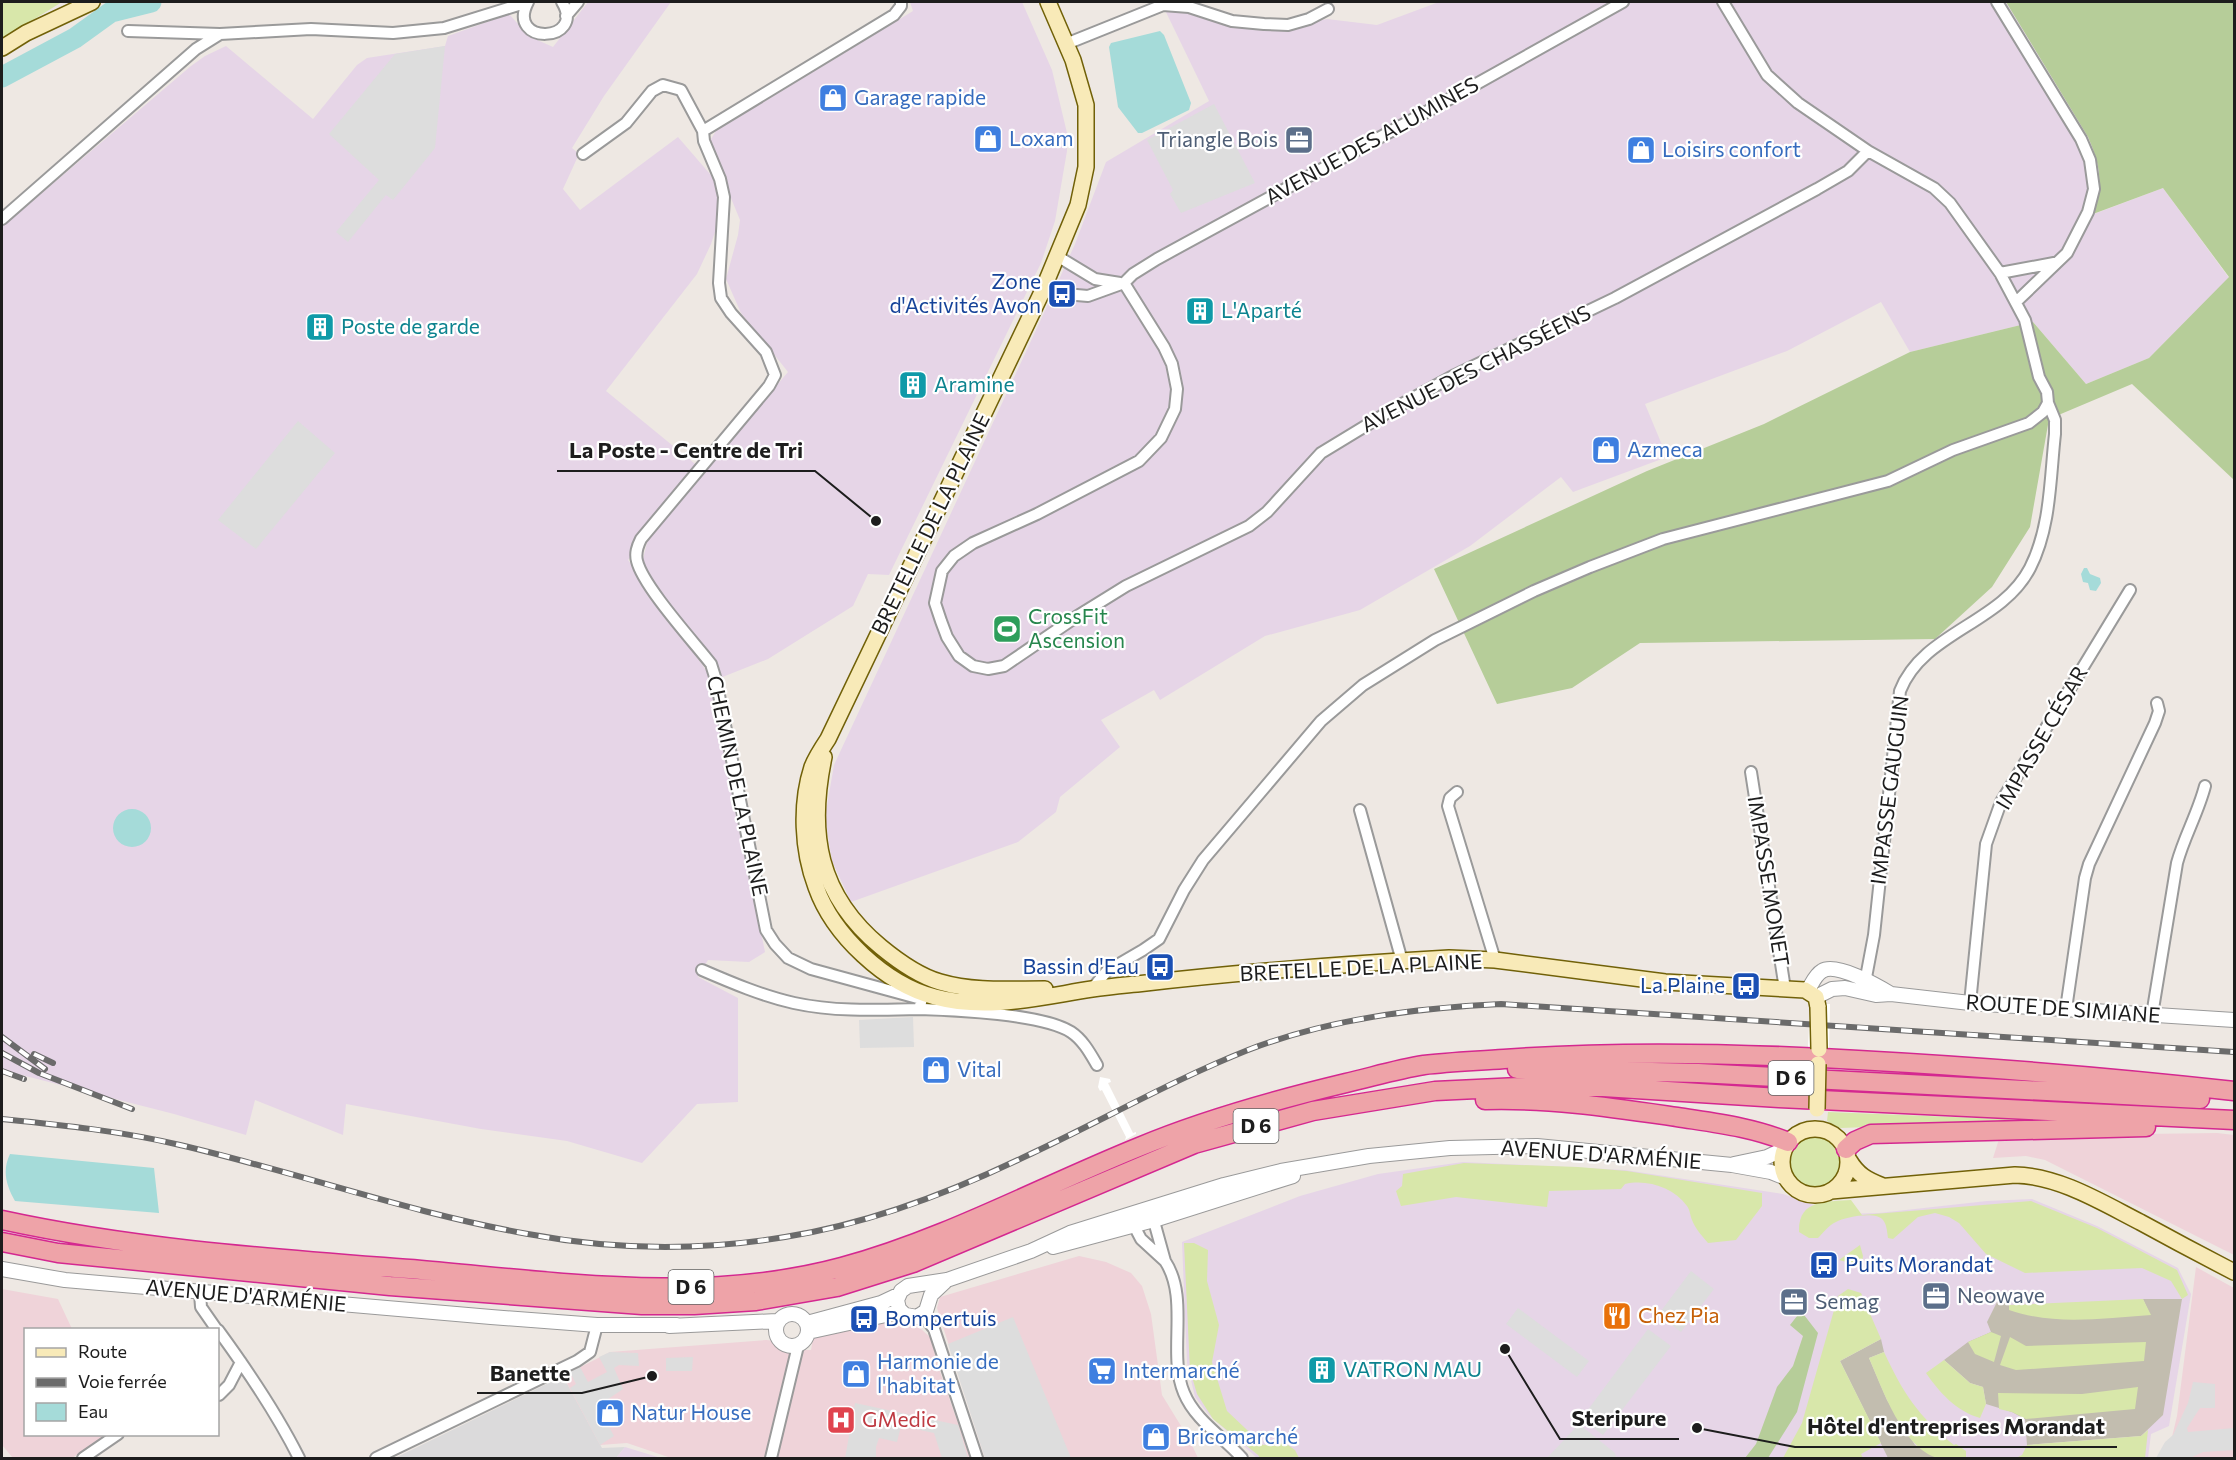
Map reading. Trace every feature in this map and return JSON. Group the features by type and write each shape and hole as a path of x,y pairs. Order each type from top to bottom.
{"highway":[{"path":"1349,1082 1422,1065 1532,1057 1660,1052 1743,1053 1977,1067 2235,1091"},
{"name":"D 6","path":"2,1220 86,1237 160,1247 488,1276 654,1287 717,1287 786,1280 843,1267 897,1249 1141,1146 1211,1120 1290,1096 1349,1082 1431,1073 1516,1069 1698,1073 2235,1101"},
{"name":"D 6","path":"2,1242 58,1253 138,1262 402,1287 642,1305 694,1305 756,1301 837,1287 913,1263 1194,1144 1313,1111 1447,1091 1518,1087 1603,1087 1779,1098 2235,1120"},
{"path":"1370,1101 1501,1099 1556,1102 1763,1132 1786,1146"},
{"path":"1847,1154 1855,1141 1871,1134 2148,1127 2235,1128"}],"main road":[{"path":"2,48 26,33 92,2"},
{"name":"BRETELLE DE LA PLAINE","path":"1048,2 1066,45 1086,105 1086,167 1078,205 1042,292 828,739 813,764 807,785 804,816 807,850 812,878 833,920 854,947 922,1000 997,1003 1048,998 1092,989 1167,980 1449,958 1495,960 1665,982 1785,989 1814,998"},
{"name":"BRETELLE DE LA PLAINE","path":"828,739 816,814 819,848 824,871 833,892 865,934 890,955 928,977 960,987 1092,989"},
{"path":"1814,998 1819,1057 1816,1128"},
{"path":"1883,1186 1867,1180 1855,1171 1847,1154 1829,1131 1816,1128 1805,1130 1796,1134 1786,1146 1782,1164 1786,1178 1795,1188 1807,1194 1819,1195 1831,1191 1883,1186 2034,1175 2102,1203 2235,1272"},
{"path":"1831,1191 1844,1178 1847,1154"}],"street":[{"path":"528,2 524,13 525,19 531,29 543,35 555,32 565,22 566,16 562,2"},
{"path":"128,31 220,34 311,29 393,33 444,28 528,2"},
{"path":"566,16 578,2"},
{"path":"583,154 626,123 647,97 663,85 681,90 703,131 894,15 901,6 901,2"},
{"name":"AVENUE DES ALUMINES","path":"1042,292 1088,296 1124,283 1132,274 1157,259 1623,2"},
{"name":"IMPASSE GAUGUIN","path":"1723,2 1767,75 1798,104 1868,151 1934,188 1950,203 2000,273 2025,320 2037,369 2055,420 2044,531 2029,569 2006,598 1923,656 1905,677 1900,692 1874,935 1864,986"},
{"path":"1997,2 2081,139 2090,160 2094,189 2088,212 2067,253 2016,302"},
{"path":"1066,45 1163,4 1189,7 1232,21 1288,25 1309,19 1328,9"},
{"path":"2,219 196,49 220,34"},
{"name":"CHEMIN DE LA PLAINE","path":"703,131 704,141 720,179 724,197 719,283 721,298 730,313 766,352 775,375 769,386 641,539 636,549 637,559 645,578 711,664 719,691 766,930 775,944 788,958 811,969 922,1000"},
{"name":"AVENUE DES CHASSÉENS","path":"1124,283 1172,364 1177,389 1175,409 1161,438 1139,461 1037,514 973,543 954,556 942,571 935,603 947,637 959,656 973,666 988,669 1004,666 1126,586 1249,526 1273,506 1321,453 1355,431 1455,375 1615,298 1817,189 1848,171 1868,151"},
{"path":"1057,256 1095,279 1124,283"},
{"path":"2000,273 2054,263"},
{"path":"1092,989 1107,970 1143,951 1159,939 1184,890 1203,860 1321,721 1343,700 1389,667 1468,623 1590,567 1663,539 1888,481 1953,450 2029,423 2043,412 2048,403"},
{"name":"IMPASSE CÉSAR","path":"1970,1003 1986,844 2001,802 2130,590"},
{"path":"2066,1009 2089,864 2156,723 2159,711 2157,703"},
{"name":"IMPASSE MONET","path":"1751,772 1785,989"},
{"path":"2152,1015 2177,863 2181,848 2198,813 2205,786"},
{"path":"1457,792 1450,798 1448,806 1495,960"},
{"path":"1360,810 1402,961"},
{"name":"ROUTE DE SIMIANE","path":"1814,998 1817,975 1827,969 1838,969 1876,995 1891,994 1970,1003 2235,1020"},
{"path":"702,970 744,988 794,1003 855,1010 922,1000 1059,1026 1083,1042 1097,1065"},
{"path":"922,1000 928,977"},
{"name":"ROUTE DE SIMIANE","path":"1814,998 1832,989 1864,986"},
{"name":"AVENUE D'ARMÉNIE","path":"916,1286 947,1280 1031,1251 1069,1244 1131,1220 1326,1164 1369,1156 1450,1148 1537,1146 1732,1165 1771,1172 1786,1178"},
{"name":"AVENUE D'ARMÉNIE","path":"1732,1165 1767,1157 1786,1146"},
{"path":"1152,1214 1165,1261"},
{"path":"1131,1220 1141,1239 1165,1261 1171,1270 1176,1291 1179,1374 1183,1391 1191,1408 1242,1458"},
{"name":"AVENUE D'ARMÉNIE","path":"2,1269 65,1280 491,1317 546,1327 597,1329 717,1323 777,1328"},
{"path":"808,1328 895,1313 912,1317 922,1314 926,1311 935,1290 947,1280"},
{"path":"808,1328 881,1303 898,1295 904,1288 916,1286 925,1291 929,1301"},
{"path":"200,1293 201,1307 216,1328"},
{"path":"898,1295 898,1305 906,1316"},
{"path":"791,1313 801,1316 808,1328 803,1342 793,1346 784,1344 777,1328 781,1317 791,1313"},
{"path":"922,1314 934,1329 978,1458"},
{"path":"376,1458 577,1361 590,1352 597,1329"},
{"path":"219,1333 283,1425 299,1458"},
{"path":"771,1458 797,1350"},
{"path":"219,1395 229,1385 241,1362"},
{"path":"83,1458 115,1436"}],"shaded area":[{"path":"588,2 671,2 604,96 572,148 579,154 563,189 580,210 678,137 716,181 720,199 721,214 711,244 697,274 606,391 700,468 628,560 708,673 765,952 749,962 708,960 698,977 738,998 738,1102 697,1104 642,1163 567,1141 481,1129 346,1104 343,1135 255,1100 246,1135 2,1070 2,227 191,66 226,46 313,119 357,65 367,58 445,46 448,36 509,14 535,39 553,47"},
{"path":"910,2 1022,2 1052,70 1067,133 1067,151 1055,221 1041,263 889,575 868,574 853,606 768,659 720,678 714,662 648,575 643,559 648,539 788,372 741,313 726,279 740,220 710,147 711,139 716,131 913,11"},
{"name":"Zone d'Activités Avon","path":"1439,2 2006,2 2088,137 2098,160 2100,191 2094,214 2163,188 2229,278 2149,358 2086,384 2033,322 1910,352 1881,302 1787,351 1645,404 1667,457 1573,492 1561,477 1470,546 1360,610 1265,636 1160,700 1154,690 1101,720 1120,747 1060,797 1056,812 1018,842 851,902 832,861 825,817 834,765 1043,315 1075,244 1106,162 1209,101 1164,8 1285,28 1327,19 1377,25"},
{"path":"445,46 435,148 393,200 386,195 348,242 336,232 379,180 329,134 395,54"},
{"path":"1214,104 1255,183 1181,213 1170,194 1173,190 1147,140"},
{"path":"298,421 335,453 256,549 218,520"},
{"path":"913,1017 914,1047 860,1048 859,1020"},
{"path":"2217,1133 2234,1135 2234,1255 2045,1160 2026,1156 1993,1158 2000,1136"},
{"path":"1463,1162 1625,1170 1783,1194 1838,1214 1879,1213 1987,1201 2032,1199 2097,1226 2178,1268 2191,1294 2169,1426 2151,1434 2148,1458 1257,1458 1208,1414 1195,1397 1187,1363 1182,1242 1300,1196 1378,1174"},
{"path":"1079,1256 1106,1262 1131,1273 1142,1286 1151,1314 1162,1395 1198,1458 985,1458 937,1308 940,1297"},
{"path":"2196,1267 2234,1288 2234,1458 2167,1458 2177,1416"},
{"path":"1691,1271 1714,1289 1681,1332 1658,1315"},
{"path":"2,1289 58,1299 72,1328 24,1328 24,1436 105,1436 72,1458 13,1458 2,1445"},
{"path":"2000,1296 2009,1305 2010,1310 2150,1315 2143,1299 2182,1299 2163,1415 2141,1436 2027,1445 2025,1419 2012,1412 1986,1404 1983,1387 1970,1383 1944,1360 1968,1342 1991,1332 1987,1322"},
{"path":"1518,1308 1589,1361 1577,1377 1506,1324"},
{"path":"1013,1317 1071,1458 985,1458 948,1344"},
{"path":"901,1320 921,1329 931,1338 937,1363 970,1458 671,1458 627,1443 600,1445 563,1376 610,1352 766,1340 777,1341 785,1345 788,1350 811,1350 813,1339 818,1334"},
{"path":"1648,1329 1671,1346 1603,1435 1581,1419"},
{"path":"1881,1339 1884,1352 1869,1358 1887,1400 1915,1445 1938,1458 1888,1458 1840,1361"},
{"path":"610,1352 638,1353 639,1366 619,1365 614,1368 623,1389 598,1406 614,1436 600,1445 570,1388 576,1384 570,1372 580,1367 588,1382 607,1372 599,1357"},
{"path":"693,1357 692,1371 666,1371 666,1358"},
{"path":"563,1376 602,1448 625,1447 616,1458 395,1458"},
{"path":"2193,1382 2215,1384 2215,1408 2200,1408 2187,1428 2188,1432 2234,1428 2234,1450 2203,1452 2190,1458 2156,1458 2165,1442 2173,1435 2188,1403"},
{"path":"855,1403 958,1425 968,1458 942,1458 934,1433 901,1426 897,1442 879,1438 876,1458 845,1458"},
{"path":"1579,1424 1615,1453 1616,1458 1547,1458"},
{"path":"625,1447 661,1458 616,1458"}],"green space":[{"path":"2,2 62,2 2,39"},
{"path":"2006,2 2234,2 2234,480 2132,384 2049,419 2030,527 1992,587 1935,639 1640,643 1572,688 1497,704 1434,569 1647,471 1764,424 1910,352 2033,322 2086,384 2149,358 2229,277 2163,188 2093,214 2099,175 2088,137"},
{"path":"1828,1112 2050,1121 1840,1128 1827,1121"},
{"path":"1809,1136 1819,1136 1833,1143 1840,1162 1833,1181 1819,1188 1809,1188 1799,1184 1792,1177 1788,1167 1788,1157 1792,1147 1799,1140"},
{"path":"1464,1163 1627,1171 1762,1193 1762,1206 1736,1240 1708,1243 1695,1226 1688,1208 1681,1199 1667,1189 1651,1184 1625,1184 1621,1189 1549,1191 1547,1207 1456,1197 1401,1206 1396,1191 1402,1186 1403,1174"},
{"path":"1851,1200 1862,1215 2031,1201 2097,1228 2177,1270 2188,1295 2182,1299 2171,1281 2142,1268 2025,1273 1986,1254 1959,1223 1935,1213 1918,1217 1893,1239 1888,1238 1883,1220 1874,1216 1840,1220 1831,1225 1818,1238 1809,1238 1799,1232 1803,1213 1808,1208 1823,1202"},
{"path":"1184,1243 1194,1243 1208,1250 1207,1281 1219,1325 1212,1362 1227,1411 1263,1445 1285,1443 1295,1450 1299,1458 1260,1458 1213,1419 1197,1394 1190,1370"},
{"path":"1860,1245 1862,1262 1850,1263 1839,1260"},
{"path":"1848,1289 1861,1293 1881,1339 1840,1361 1881,1443 1861,1454 1863,1458 1783,1458 1802,1423 1838,1296"},
{"path":"2143,1299 2151,1315 2061,1319 2026,1315 2009,1310 2009,1305"},
{"path":"1801,1311 1818,1333 1797,1412 1768,1458 1745,1458 1756,1444 1777,1387 1793,1366 1803,1336 1790,1325"},
{"path":"1991,1332 2001,1336 1994,1362 1975,1354 1968,1342"},
{"path":"2010,1337 2026,1346 2146,1342 2144,1361 2016,1370 2000,1365"},
{"path":"1884,1352 1898,1380 1921,1414 1954,1445 1966,1451 1966,1458 1938,1458 1914,1443 1895,1416 1869,1358"},
{"path":"1944,1360 1970,1383 1983,1387 1986,1404 1980,1418 1963,1411 1949,1400 1926,1373"},
{"path":"2138,1387 2135,1409 2026,1419 1999,1409 1998,1393 2082,1394"},
{"path":"2148,1430 2145,1458 2016,1458 2022,1455 2027,1445 2141,1436"}],"water":[{"path":"1160,31 1164,35 1191,103 1189,110 1138,133 1118,107 1109,47 1111,43"},
{"path":"2084,568 2087,568 2090,574 2100,578 2101,583 2096,591 2090,590 2088,583 2083,582 2081,574"},
{"path":"132,809 145,815 151,828 145,841 132,847 119,841 113,828 119,815"},
{"path":"10,1154 154,1168 159,1213 15,1201 6,1177 6,1166"}],"pier":[{"path":"1810,1004 1830,1004 1829,1050 1808,1049"},
{"path":"1100,1077 1110,1079 1111,1082 1108,1083 1133,1133 1136,1132 1125,1140 1126,1137 1102,1090 1100,1091 1098,1087"}],"waterway":[{"path":"2,77 75,38 111,12 151,2"}],"railway":[{"path":"2,1119 91,1129 158,1140 440,1215 528,1234 592,1243 656,1247 753,1242 816,1231 877,1216 965,1184 1050,1145 1190,1075 1248,1050 1310,1030 1405,1012 1501,1004 2234,1052"},
{"path":"2,1037 45,1069"},
{"path":"2,1053 39,1073 132,1109"},
{"path":"34,1054 53,1063"},
{"path":"2,1071 24,1079"}],"place":[{"name":"Garage rapide","path":"833,98"},
{"name":"Loxam","path":"988,139"},
{"name":"Triangle Bois","path":"1299,140"},
{"name":"Loisirs confort","path":"1641,150"},
{"name":"Zone d'Activités Avon","path":"1062,294"},
{"name":"L'Aparté","path":"1200,311"},
{"name":"Poste de garde","path":"320,327"},
{"name":"Aramine","path":"913,385"},
{"name":"Azmeca","path":"1606,450"},
{"name":"La Poste - Centre de Tri","path":"876,521"},
{"name":"CrossFit Ascension","path":"1007,629"},
{"name":"Bassin d'Eau","path":"1160,967"},
{"name":"La Plaine","path":"1746,986"},
{"name":"Vital","path":"936,1070"},
{"name":"Puits Morandat","path":"1824,1265"},
{"name":"Neowave","path":"1936,1296"},
{"name":"Semag","path":"1794,1302"},
{"name":"Chez Pia","path":"1617,1316"},
{"name":"Bompertuis","path":"864,1319"},
{"name":"Steripure","path":"1505,1349"},
{"name":"VATRON MAU","path":"1322,1370"},
{"name":"Intermarché","path":"1102,1371"},
{"name":"Harmonie de l'habitat","path":"856,1374"},
{"name":"Banette","path":"652,1376"},
{"name":"Natur House","path":"610,1413"},
{"name":"GMedic","path":"841,1420"},
{"name":"Hôtel d'entreprises Morandat","path":"1697,1428"},
{"name":"Bricomarché","path":"1156,1437"}]}
